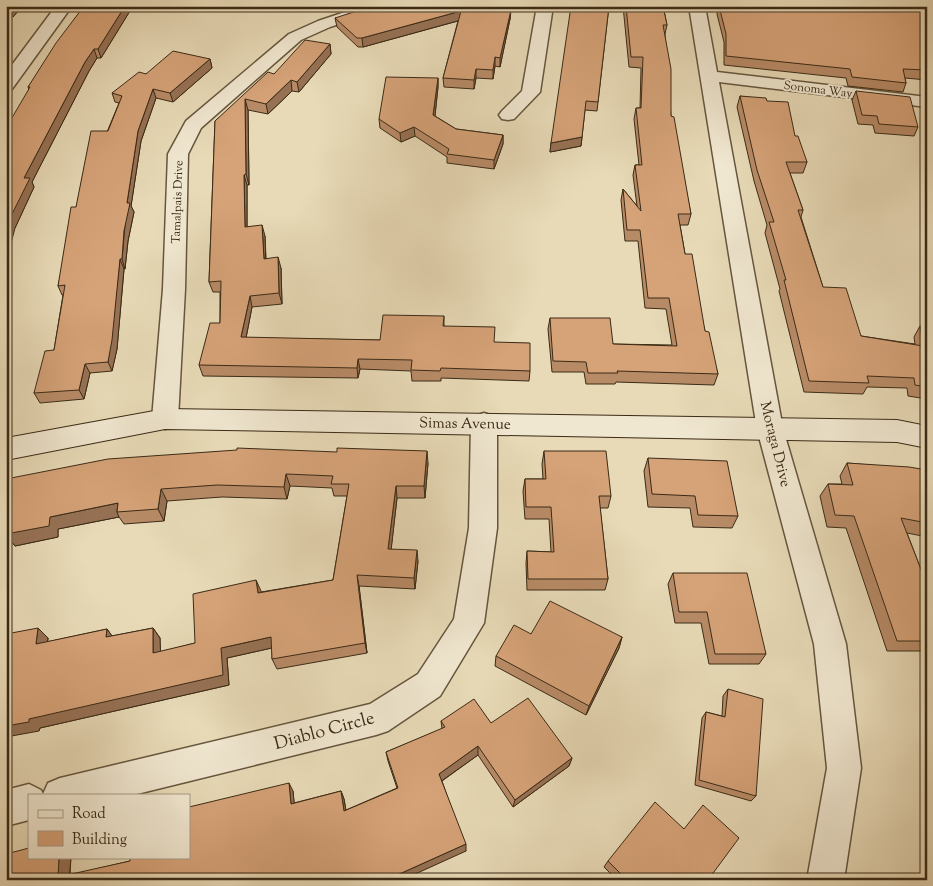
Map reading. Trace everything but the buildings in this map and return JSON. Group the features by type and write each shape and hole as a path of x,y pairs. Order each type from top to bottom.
{"street":[{"path":"6,84 64,6"},
{"name":"Tamalpais Drive","path":"165,419 172,318 178,154 193,125 295,37 324,24 380,6"},
{"path":"508,115 531,92 545,6"},
{"name":"Moraga Drive","path":"697,6 770,429 830,644 844,768 825,880"},
{"name":"Sonoma Way","path":"709,76 927,102"},
{"name":"Simas Avenue","path":"6,449 165,419 897,431 927,438"},
{"name":"Diablo Circle","path":"64,794 376,719 429,685 469,623 483,528 484,423"},
{"path":"6,808 28,802"}]}
